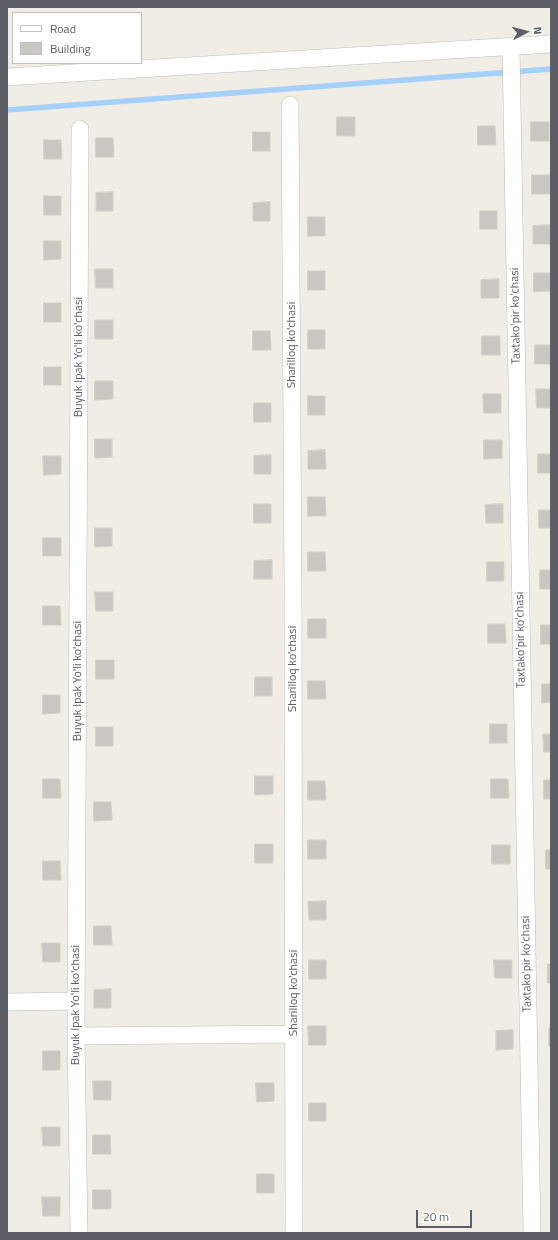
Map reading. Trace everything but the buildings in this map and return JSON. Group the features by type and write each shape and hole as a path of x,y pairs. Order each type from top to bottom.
{"street":[{"path":"7,77 551,44"},
{"name":"Taxtako'pir ko'chasi","path":"511,47 532,1233"},
{"name":"Sharilloq ko'chasi","path":"290,105 293,585 294,1233"},
{"name":"Buyuk Ipak Yo'li ko'chasi","path":"79,1233 76,1001 80,129"},
{"path":"7,1002 76,1001"},
{"path":"76,1036 294,1034"}],"waterway":[{"path":"7,110 551,69"}]}
